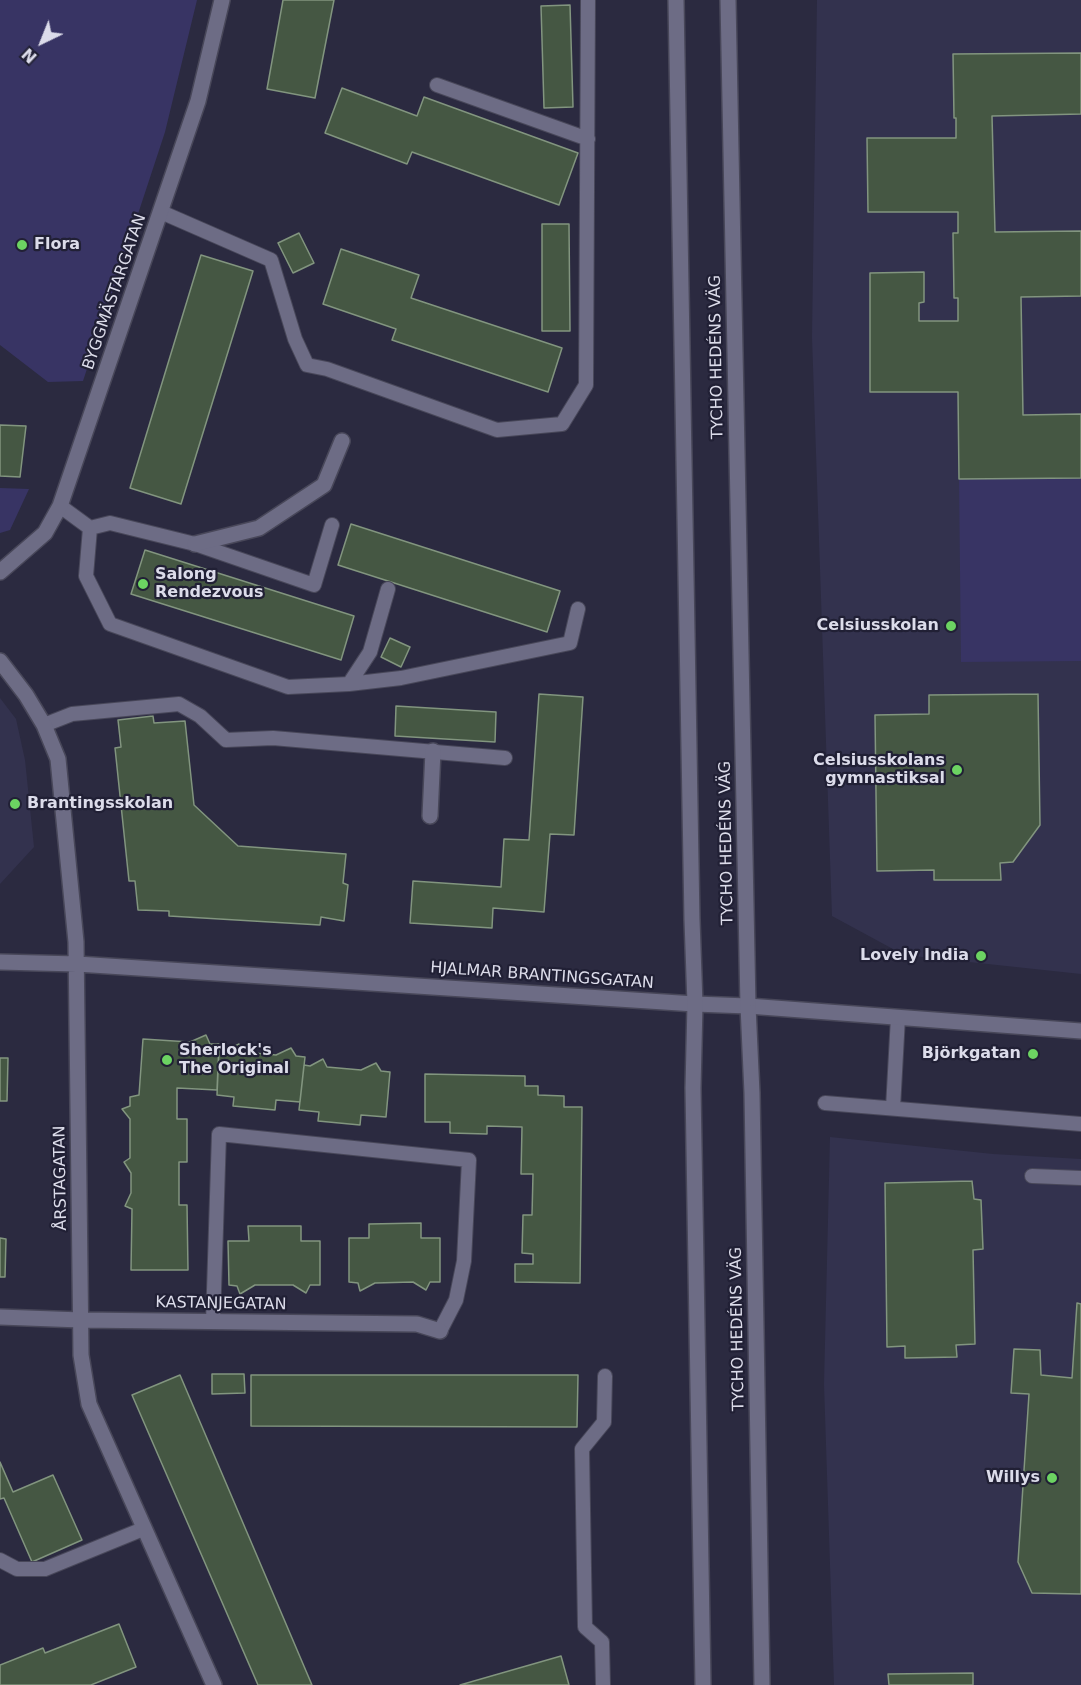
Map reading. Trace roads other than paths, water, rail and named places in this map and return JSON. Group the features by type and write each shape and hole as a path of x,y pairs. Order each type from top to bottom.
{"street":[{"name":"BYGGMÄSTARGATAN","path":"0,572 45,533 60,506 198,101 222,0"},
{"path":"676,0 695,1004 693,1088 703,1685"},
{"name":"TYCHO HEDÉNS VÄG","path":"728,0 748,1006 752,1093 762,1685"},
{"path":"195,544 259,528 324,485 342,441"},
{"name":"ÅRSTAGATAN","path":"0,661 26,695 44,725 58,759 77,964 81,1355 89,1404 214,1685"},
{"path":"430,816 433,751"},
{"name":"HJALMAR BRANTINGSGATAN","path":"0,962 77,964 748,1006 1081,1031"},
{"name":"KASTANJEGATAN","path":"0,1317 417,1324 440,1331"}],"lane":[{"path":"161,212 271,260 295,339 307,365 327,369 497,430 562,424 586,385 587,0"},
{"path":"437,85 588,140"},
{"path":"60,506 90,528"},
{"path":"90,528 110,523 195,544 314,585 332,525"},
{"path":"90,528 86,576 110,624 288,687 350,684 401,678 570,643 578,609"},
{"path":"350,684 370,652 388,590"},
{"path":"44,725 72,714 179,704 200,716 226,740 273,738 506,758"},
{"path":"893,1108 898,1017"},
{"path":"825,1103 1081,1124"},
{"path":"213,1322 219,1134 469,1160 464,1261 456,1300 440,1331"},
{"path":"1032,1176 1081,1178"},
{"path":"603,1685 602,1642 585,1627 582,1449 604,1422 605,1376"},
{"path":"0,1560 17,1569 45,1569 143,1529"}],"place":[{"name":"Flora","path":"22,245"},
{"name":"Salong Rendezvous","path":"143,584"},
{"name":"Celsiusskolan","path":"951,626"},
{"name":"Celsiusskolans gymnastiksal","path":"957,770"},
{"name":"Brantingsskolan","path":"15,804"},
{"name":"Lovely India","path":"981,956"},
{"name":"Björkgatan","path":"1033,1054"},
{"name":"Sherlock's The Original","path":"167,1060"},
{"name":"Willys","path":"1052,1478"}]}
